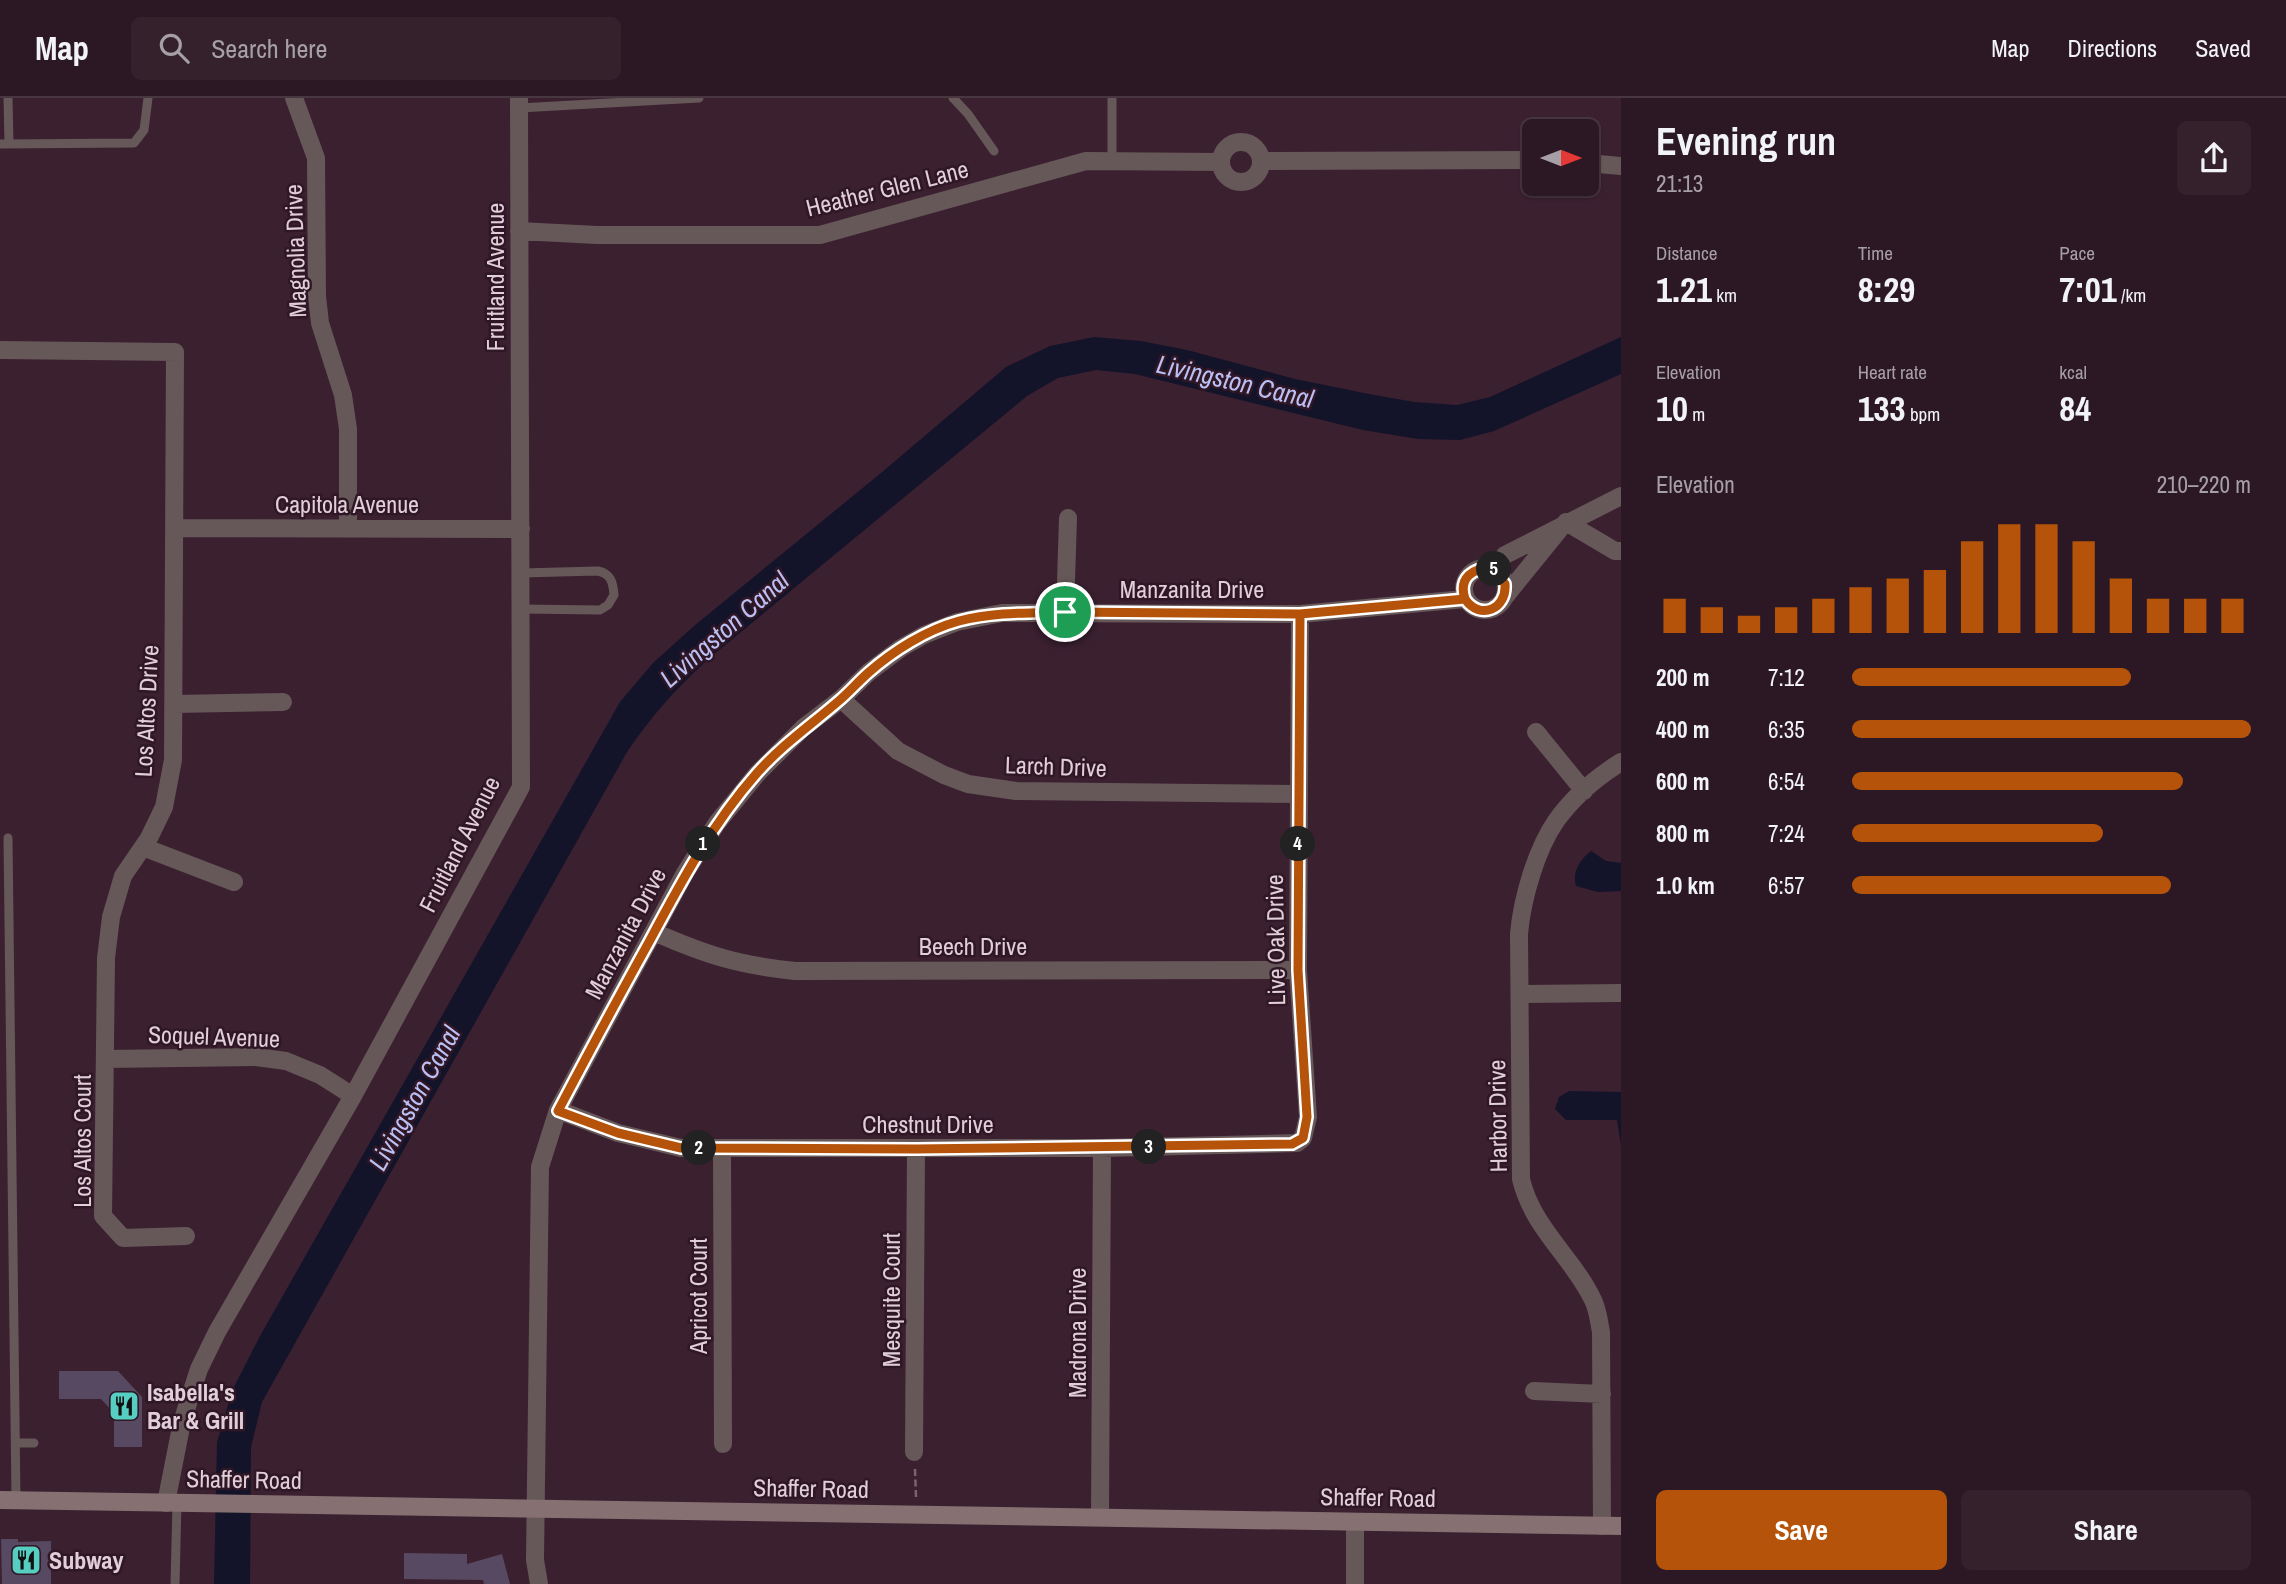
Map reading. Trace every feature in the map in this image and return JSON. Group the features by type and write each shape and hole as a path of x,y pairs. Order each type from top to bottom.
{"main road":[{"name":"Shaffer Road","path":"8,1500 1621,1526"}],"street":[{"name":"Magnolia Drive","path":"294,98 311,138 316,158 317,296 320,323 343,395 348,429 348,528"},
{"name":"Fruitland Avenue","path":"171,1503 181,1422 198,1369 216,1332 353,1096 521,788 519,103"},
{"path":"1243,142 1257,149 1262,161 1255,177 1245,182 1234,181 1226,175 1221,162 1224,151 1229,146 1243,142"},
{"path":"1262,161 1522,160"},
{"name":"Heather Glen Lane","path":"519,231 597,235 820,235 1086,161 1221,162"},
{"path":"1600,164 1621,166"},
{"name":"Los Altos Drive","path":"0,350 174,352 173,760 163,807 124,876 111,917 106,958 106,1059"},
{"path":"1566,522 1495,608 1489,611 1475,609 1465,599 1463,587 1468,576 1477,569 1493,568 1505,555 1566,522 1621,496"},
{"path":"1065,612 1068,518"},
{"path":"1566,522 1615,551 1621,551"},
{"name":"Capitola Avenue","path":"174,528 521,529"},
{"path":"1493,568 1505,584 1504,598"},
{"name":"Manzanita Drive","path":"540,1584 535,1560 540,1167 558,1111 685,873 717,822 779,750 869,672 901,648 923,635 957,622 1002,613 1300,614 1465,599"},
{"name":"Live Oak Drive","path":"1300,614 1298,970 1307,1117 1303,1138"},
{"name":"Larch Drive","path":"841,699 898,751 944,775 980,786 1016,791 1298,794"},
{"path":"174,704 283,702"},
{"path":"1536,732 1584,791"},
{"name":"Harbor Drive","path":"1602,1526 1601,1332 1595,1303 1576,1270 1541,1226 1524,1193 1521,1179 1519,934 1521,913 1532,871 1555,822 1584,791 1621,762"},
{"path":"143,846 234,882"},
{"name":"Beech Drive","path":"654,932 700,952 730,961 795,971 1298,970"},
{"path":"1521,994 1621,993"},
{"name":"Soquel Avenue","path":"106,1059 256,1057 286,1061 320,1075 353,1096"},
{"name":"Los Altos Court","path":"106,1059 103,1216 123,1238 186,1237"},
{"name":"Chestnut Drive","path":"558,1111 618,1133 681,1148 1102,1148 1292,1144 1303,1138"},
{"name":"Apricot Court","path":"722,1148 723,1444"},
{"name":"Madrona Drive","path":"1100,1517 1102,1148"},
{"name":"Mesquite Court","path":"914,1452 916,1149"},
{"path":"1534,1391 1602,1394"},
{"path":"1354,1522 1354,1584"}],"lane":[{"path":"8,98 5,144 134,144 145,130 148,98"},
{"path":"519,103 699,98"},
{"path":"953,98 968,114 994,152"},
{"path":"1112,98 1112,162"},
{"path":"521,573 598,571 611,578 614,595 608,605 600,610 521,609"},
{"path":"8,838 16,1443 8,1500"},
{"path":"16,1443 34,1443"},
{"path":"171,1503 175,1584"}],"path":[{"path":"914,1452 916,1514"}],"water":[{"name":"Livingston Canal","path":"1094,337 1141,341 1187,350 1295,379 1414,402 1457,405 1490,397 1621,337 1621,374 1494,431 1460,440 1418,439 1363,430 1135,374 1096,370 1058,378 1027,396 713,655 667,701 627,752 262,1402 251,1447 250,1584 214,1584 217,1442 232,1391 260,1336 620,702 653,663 694,626 1006,367 1050,346"},
{"path":"1591,851 1606,861 1621,863 1621,891 1598,892 1576,886 1578,866"},
{"path":"1569,1091 1621,1092 1621,1145 1617,1120 1566,1120 1555,1109 1559,1097"}],"building":[{"name":"Isabella's Bar & Grill","path":"59,1371 118,1371 142,1397 142,1447 114,1447 114,1413 101,1399 59,1399"},
{"path":"1,1539 18,1539 18,1542 51,1541 51,1584 2,1584"},
{"path":"404,1553 467,1554 467,1564 502,1554 510,1584 484,1584 483,1580 404,1579"}],"place":[{"name":"Isabella's Bar & Grill","path":"124,1406"},
{"name":"Subway","path":"26,1560"}],"route":[{"path":"1065,612 1002,613 957,622 923,635 869,672 779,750 717,822 685,873 558,1111 618,1133 681,1148 1102,1148 1292,1144 1303,1138 1307,1129 1307,1117 1298,970 1300,614 1465,599 1465,581 1477,569 1493,568 1505,584 1506,591 1501,604 1489,611 1475,609 1465,599 1382,606 1300,614 1065,612"}]}
